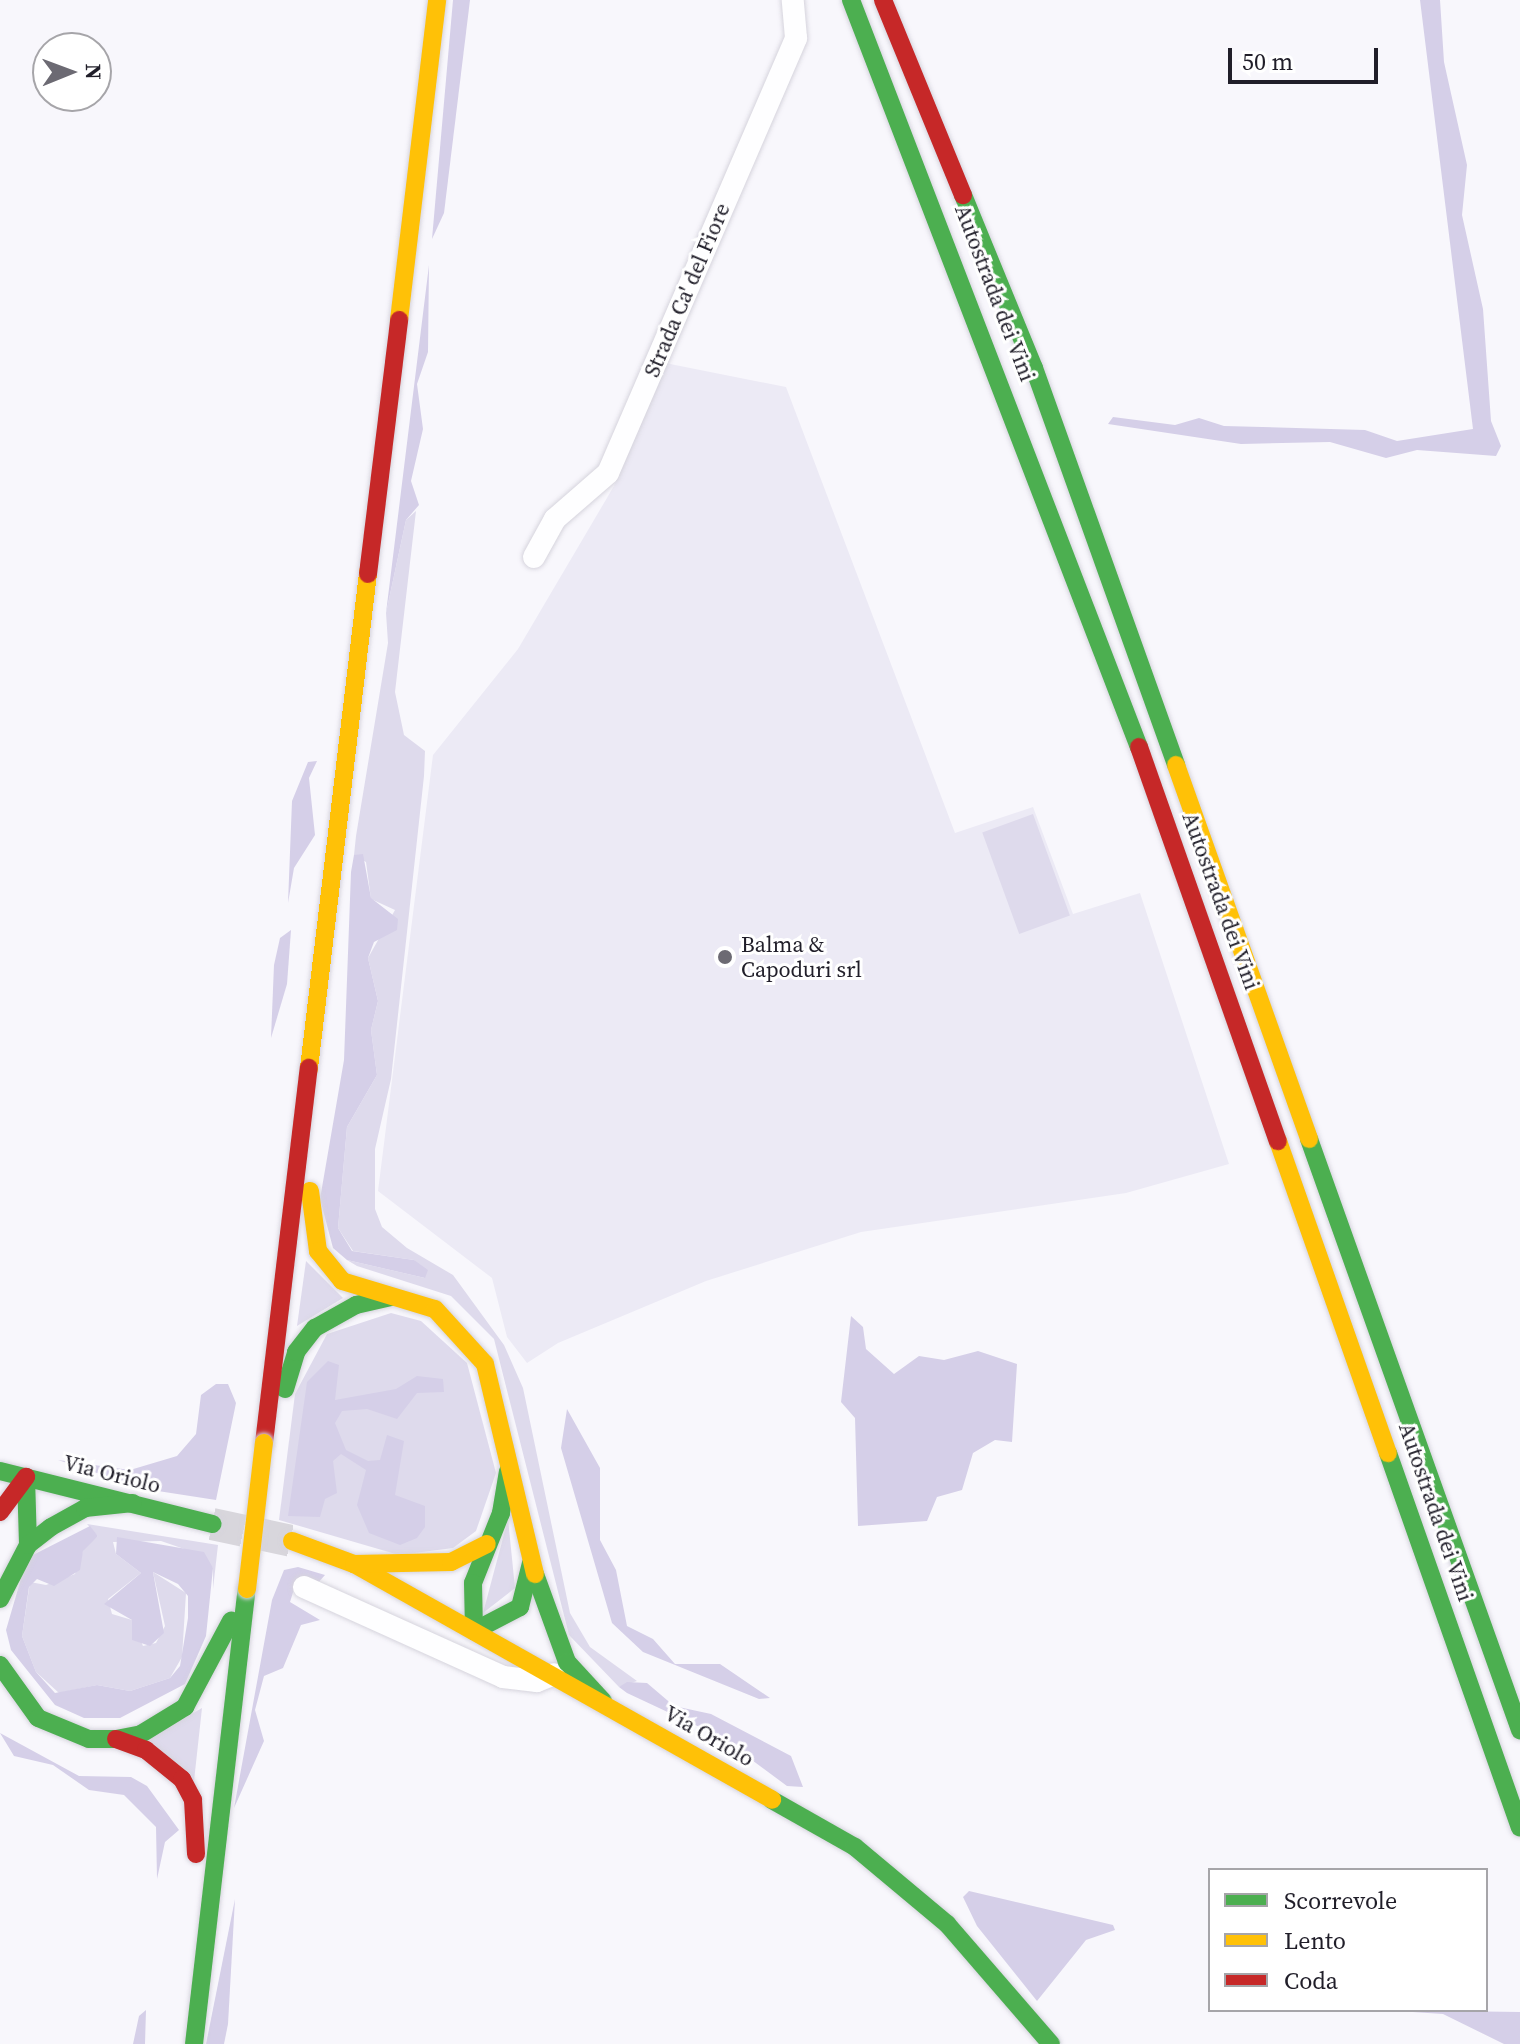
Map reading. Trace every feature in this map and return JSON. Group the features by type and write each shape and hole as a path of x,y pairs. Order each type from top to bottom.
{"main road":[{"path":"194,2044 234,1633 247,1589 437,0"},
{"name":"Autostrada dei Vini","path":"851,0 1105,651 1520,1827"},
{"name":"Autostrada dei Vini","path":"883,0 1034,368 1520,1730"},
{"path":"298,1154 311,1177 318,1251 342,1281 435,1309 462,1331 491,1377 531,1556 554,1640 603,1701"},
{"path":"264,1443 305,1339 335,1314 391,1297"},
{"path":"506,1447 504,1503 471,1596 474,1631 520,1607 531,1556"},
{"name":"Via Oriolo","path":"0,1471 212,1524"},
{"path":"0,1512 26,1477"},
{"path":"0,1599 28,1545 26,1477"},
{"path":"28,1545 85,1508 133,1503"},
{"name":"Via Oriolo","path":"292,1541 354,1564 603,1701 855,1847 947,1924 1044,2038"},
{"path":"354,1564 451,1562 487,1544"},
{"path":"0,1665 38,1718 89,1739 116,1739 153,1728 185,1707 234,1633"},
{"path":"116,1739 146,1750 182,1779 193,1800 195,1881 210,1902"}],"street":[{"name":"Strada Ca' del Fiore","path":"534,557 555,519 608,473 796,38 793,0"},
{"path":"304,1587 503,1677 537,1681 554,1674"}],"shaded area":[{"path":"453,0 470,0 444,213 432,239"},
{"path":"1420,0 1440,0 1444,62 1467,165 1462,215 1483,309 1491,421 1501,446 1496,456 1417,450 1386,458 1330,442 1241,444 1108,424 1113,417 1175,425 1199,418 1224,426 1365,430 1397,441 1473,429"},
{"path":"429,265 428,352 417,384 423,429 411,481 419,505 406,520 386,613"},
{"path":"665,363 786,387 955,833 1033,807 1073,914 1140,893 1229,1164 1126,1193 861,1232 706,1281 558,1343 527,1363 507,1337 492,1278 378,1191 433,755 518,649 614,486"},
{"path":"416,511 395,692 404,735 425,751 424,776 391,1079 375,1149 375,1209 382,1227 407,1248 453,1275 504,1345 523,1388 570,1613 590,1647 637,1681 619,1687 569,1635 494,1339 451,1296 347,1260 425,1278 414,1260 353,1251 338,1228 347,1127 377,1075 371,1030 378,1001 368,958 395,910 371,899 366,862 354,855 356,836 388,643 386,613 406,520"},
{"path":"317,761 309,778 315,835 294,868 288,903 292,801 308,762"},
{"path":"1033,814 1070,915 1019,934 982,832"},
{"path":"363,854 371,898 398,919 397,930 374,942 368,958 378,1001 371,1030 377,1075 347,1127 338,1228 352,1251 414,1260 428,1270 425,1278 347,1260 333,1248 320,1199 344,1060 351,872 354,855"},
{"path":"291,930 287,984 271,1038 274,965 280,938"},
{"path":"306,1261 343,1298 297,1326"},
{"path":"391,1313 421,1321 467,1363 496,1473 476,1531 453,1548 399,1555 279,1520 295,1394 327,1334"},
{"path":"851,1316 863,1327 866,1349 894,1374 919,1356 944,1360 978,1351 1017,1364 1012,1442 995,1440 973,1453 962,1490 937,1497 927,1521 858,1526 855,1418 841,1402"},
{"path":"328,1361 339,1365 335,1400 396,1389 417,1376 443,1379 444,1392 417,1393 397,1419 367,1409 342,1411 335,1423 346,1450 368,1461 380,1460 387,1435 404,1441 395,1495 425,1506 425,1527 417,1538 400,1545 369,1533 357,1505 366,1470 341,1454 333,1461 337,1493 325,1499 320,1517 288,1516 307,1382"},
{"path":"216,1384 228,1384 236,1403 216,1500 145,1489 58,1460 130,1470 177,1456 196,1434 201,1395"},
{"path":"567,1409 600,1468 600,1540 616,1570 627,1626 653,1639 675,1664 720,1664 770,1698 759,1699 643,1652 612,1623 561,1448"},
{"path":"508,1519 515,1588 483,1613"},
{"path":"87,1524 218,1545 213,1589 213,1568 196,1553 161,1541 113,1542 116,1554 141,1573 108,1599 112,1614 132,1620 143,1646 156,1643 165,1626 153,1572 186,1593 182,1657 170,1678 130,1691 97,1685 59,1693 36,1672 22,1636 30,1582 46,1585 75,1574 84,1548 98,1536"},
{"path":"90,1526 98,1536 83,1551 80,1570 54,1586 37,1579 29,1587 22,1636 36,1672 55,1693 97,1685 130,1691 170,1678 180,1666 188,1618 188,1596 178,1584 153,1572 164,1633 150,1646 132,1640 132,1620 104,1604 141,1573 116,1554 117,1537 204,1552 213,1568 206,1636 185,1684 120,1718 84,1718 55,1705 11,1650 6,1630 27,1558"},
{"path":"298,1567 325,1575 317,1584 296,1583 290,1602 320,1620 301,1625 283,1668 264,1676 255,1710 264,1741 234,1808 272,1600 284,1570"},
{"path":"627,1682 647,1683 674,1706 711,1714 791,1756 803,1787 787,1786 721,1737 627,1693 619,1687"},
{"path":"202,1708 194,1781 143,1742"},
{"path":"0,1733 79,1776 131,1777 147,1786 179,1830 165,1842 157,1879 156,1827 124,1795 89,1790 53,1765 14,1756"},
{"path":"969,1891 1113,1925 1115,1930 1086,1940 1037,2001 977,1926 963,1897"},
{"path":"235,1899 228,2024 224,2044 206,2044"},
{"path":"146,2010 145,2044 133,2044 139,2016"},
{"path":"1412,2012 1520,2012 1520,2044 1504,2044 1443,2014"}],"tunnel":[{"path":"212,1524 292,1541"}],"traffic: fast":[{"path":"851,0 1139,747"},
{"path":"963,195 1034,368 1176,765"},
{"path":"1309,1139 1520,1730"},
{"path":"285,1389 296,1352 315,1328 356,1305 391,1297"},
{"path":"1388,1453 1520,1827"},
{"path":"0,1471 212,1524"},
{"path":"508,1471 501,1513 473,1583 474,1631 520,1607 531,1563"},
{"path":"26,1477 28,1545"},
{"path":"0,1599 28,1545 51,1527 85,1508 133,1503"},
{"path":"535,1574 567,1662 603,1701"},
{"path":"194,2044 247,1589"},
{"path":"0,1665 38,1718 89,1739 116,1739 141,1734 185,1707 231,1621"},
{"path":"772,1800 855,1847 947,1924 1051,2044"}],"traffic: slow":[{"path":"399,320 437,0"},
{"path":"309,1068 368,574"},
{"path":"1176,765 1309,1139"},
{"path":"1278,1141 1388,1453"},
{"path":"310,1191 318,1251 342,1281 435,1309 485,1364 535,1574"},
{"path":"247,1589 264,1443"},
{"path":"292,1541 354,1564 772,1800"},
{"path":"354,1564 451,1562 487,1544"}],"traffic: jam":[{"path":"883,0 963,195"},
{"path":"368,574 399,320"},
{"path":"1139,747 1278,1141"},
{"path":"264,1443 309,1068"},
{"path":"0,1512 26,1477"},
{"path":"116,1739 146,1750 182,1779 193,1800 196,1854"}],"place":[{"name":"Balma & Capoduri srl","path":"725,957"}]}
